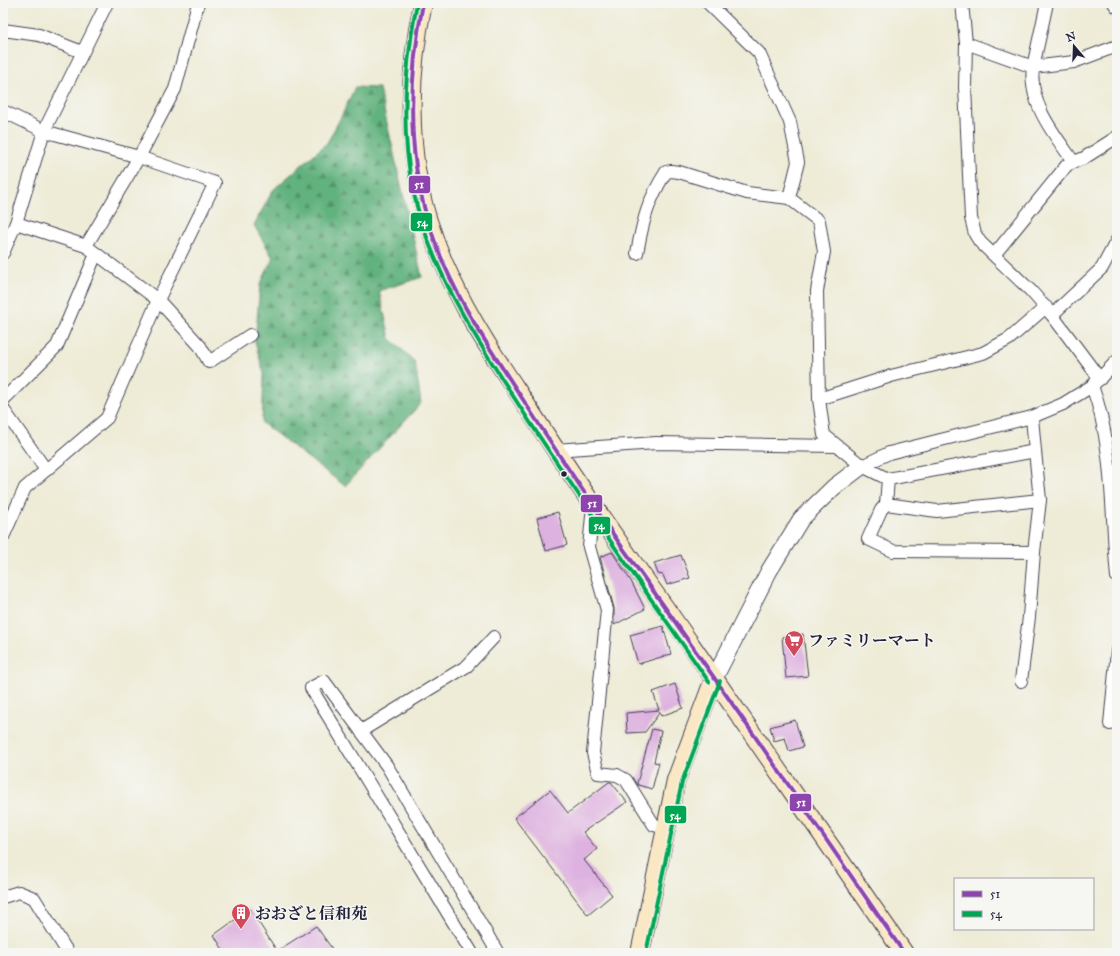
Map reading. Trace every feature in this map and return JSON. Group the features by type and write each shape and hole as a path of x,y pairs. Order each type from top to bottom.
{"main road":[{"path":"423,3 414,51 412,120 419,189 442,259 465,308 484,341 593,506 904,953"},
{"path":"640,953 676,780 714,679"}],"street":[{"path":"3,256 10,228 44,130 107,3"},
{"path":"86,246 139,158 175,89 198,3"},
{"path":"708,3 759,53 790,122 798,162 789,198"},
{"path":"962,3 966,43 965,87 972,226 980,242 1049,311 1096,383 1114,497 1117,577"},
{"path":"1047,3 1033,67 1032,76 1035,94 1047,126 1074,161"},
{"path":"1114,3 1117,7"},
{"path":"3,30 39,35 82,52"},
{"path":"966,43 1033,67 1074,62 1117,46"},
{"path":"3,538 25,488 108,418 158,300 215,183 139,158 44,130 5,116"},
{"path":"994,255 1068,165 1074,161 1084,158 1117,137"},
{"path":"637,253 644,216 653,192 666,172 678,172 747,193 789,198 819,221 824,252 817,291 819,399 824,435 862,466 888,479 1035,451"},
{"path":"10,228 86,246 158,300 200,346 210,362 250,334"},
{"path":"819,399 891,376 982,353 1009,339 1049,311 1102,268 1117,240"},
{"path":"3,400 57,346 96,254"},
{"path":"714,679 769,571 784,545 801,519 834,487 862,466 889,453 1032,417 1063,404 1096,383 1116,364"},
{"path":"3,409 46,470"},
{"path":"1021,681 1029,617 1040,500 1032,417"},
{"path":"555,450 656,443 837,446"},
{"path":"888,479 886,504 881,510 868,539 893,551 1034,552"},
{"path":"886,504 937,510 1040,500"},
{"path":"593,506 589,547 607,610 593,753 594,763 598,773 617,774 626,780 654,825 666,828"},
{"path":"361,731 467,666 494,637"},
{"path":"1117,651 1110,724 1117,719"},
{"path":"472,953 311,688 324,681 387,766 498,953"},
{"path":"3,897 19,892 34,898 68,953"}],"green space":[{"path":"355,87 379,88 422,277 379,291 390,338 415,362 421,403 345,486 262,423 264,374 255,342 260,285 273,258 254,225 273,190 327,143"}],"building":[{"path":"558,512 567,545 546,551 537,518"},
{"path":"612,552 631,581 645,609 614,625 614,608 600,557"},
{"path":"681,555 690,578 667,585 663,575 658,574 654,563"},
{"path":"663,626 671,654 638,664 630,635"},
{"name":"ファミリーマート","path":"803,634 808,676 786,678 782,637"},
{"path":"675,684 683,708 661,716 660,712 645,732 627,733 626,713 659,710 653,692"},
{"path":"795,720 803,747 789,751 785,738 774,741 770,727"},
{"path":"652,729 661,731 654,762 659,763 652,789 638,785 637,783"},
{"path":"611,782 627,802 583,832 597,849 584,860 612,895 588,915 514,818 550,790 568,813"},
{"name":"おおざと信和苑","path":"250,909 277,951 316,926 335,953 225,953 214,935"}],"transit line":[{"name":"54","path":"417,3 409,49 407,73 405,120 406,144 413,190 421,221 444,279 474,334 546,447 709,682"},
{"name":"51","path":"423,3 418,30 413,85 412,112 416,167 428,221 436,245 456,290 493,354 582,490 680,628 904,953"},
{"name":"54","path":"646,953 682,782 720,681"}],"place":[{"name":"ファミリーマート","path":"794,657"},
{"name":"おおざと信和苑","path":"241,930"}]}
